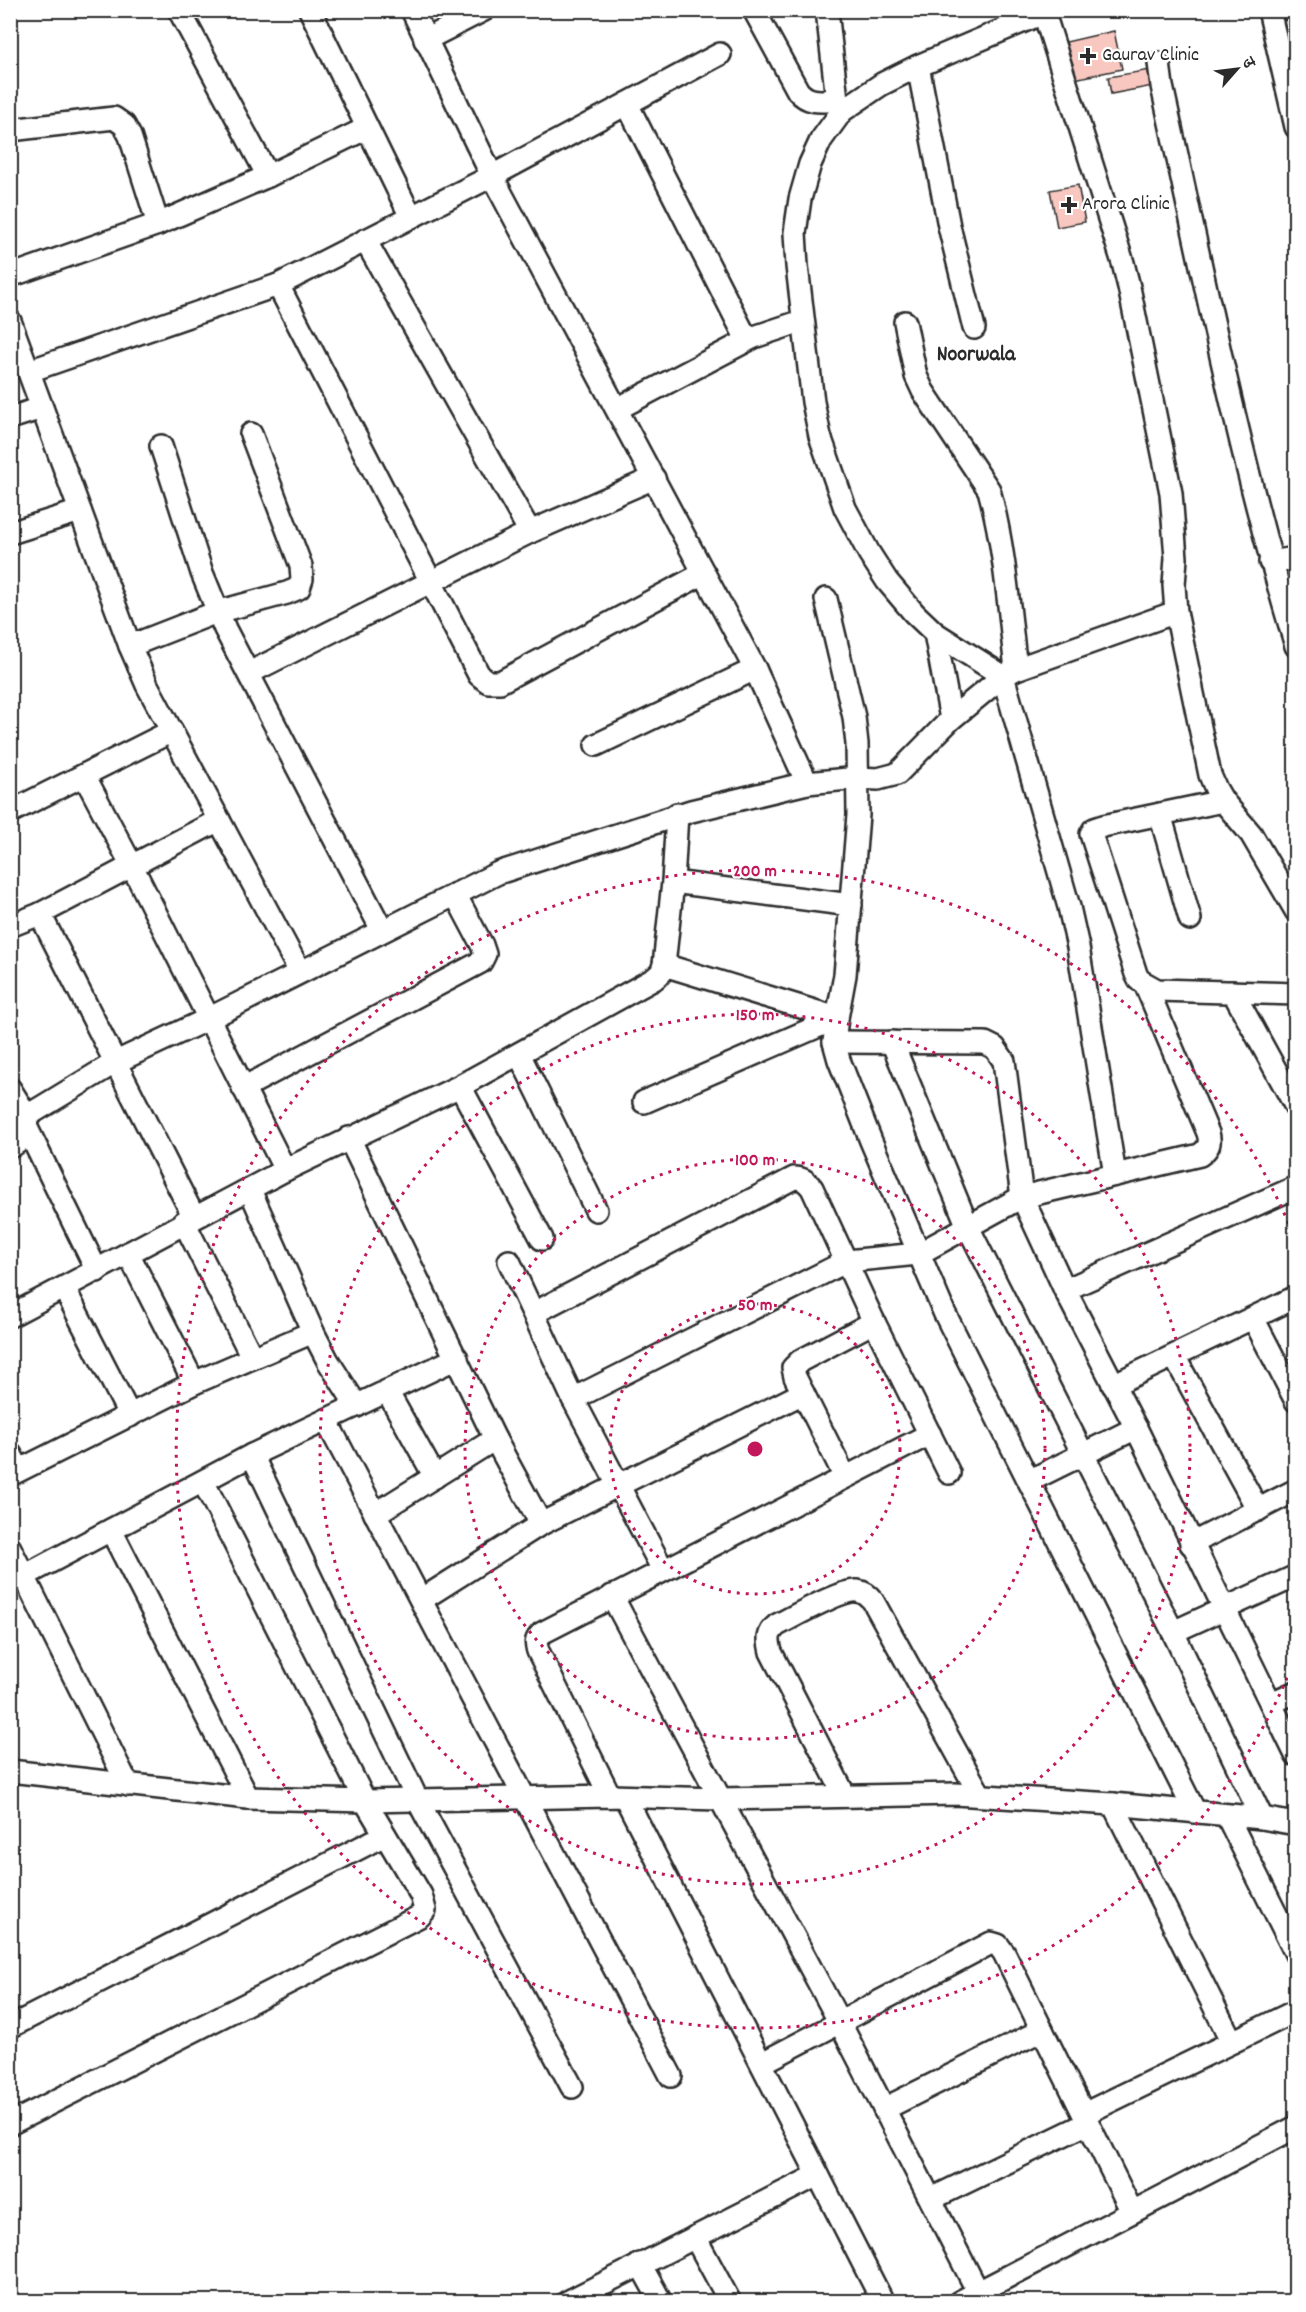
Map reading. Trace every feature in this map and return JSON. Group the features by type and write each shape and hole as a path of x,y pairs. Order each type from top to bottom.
{"street":[{"path":"179,10 268,176"},
{"path":"310,10 411,218"},
{"path":"412,10 492,176 755,669 807,783"},
{"path":"425,40 484,10"},
{"path":"754,10 804,98 839,106"},
{"path":"827,10 839,106"},
{"path":"1269,10 1296,127"},
{"path":"1010,673 935,633 914,613 887,581 845,508 820,436 813,402 802,321 795,233 800,198 810,164 839,106 918,66 1043,12 1129,288 1171,493 1176,558 1174,585 1176,612 1210,775 1223,801 1251,834 1296,911"},
{"path":"29,371 278,285 492,176 720,54"},
{"path":"1159,63 1162,86 1234,414 1270,562 1296,646"},
{"path":"918,66 949,226 974,328"},
{"path":"627,104 742,330 747,336 754,337"},
{"path":"10,130 114,118 124,125 130,136 158,224"},
{"path":"10,276 158,224 268,176 367,128"},
{"path":"365,240 530,532"},
{"path":"278,285 479,675 488,682 500,682 704,573"},
{"path":"10,321 130,646 147,685 300,972"},
{"path":"617,409 754,337 802,321"},
{"path":"905,322 916,376 923,391 989,490 994,508 1002,563 1010,673 1078,947 1115,1175"},
{"path":"10,418 42,408"},
{"path":"130,646 217,612 299,588 302,579 301,567 251,434"},
{"path":"161,446 217,612 382,930"},
{"path":"249,673 530,532 654,478"},
{"path":"10,533 80,511"},
{"path":"1270,562 1296,558"},
{"path":"826,599 854,717 858,778 858,815 843,993 834,1042 871,1142 918,1254 1195,1812"},
{"path":"26,1121 116,1062 208,1019 498,873 677,814 807,783 858,778 878,779 897,774 951,719 1010,673 1176,612"},
{"path":"935,633 951,719"},
{"path":"596,745 755,669"},
{"path":"10,812 172,731"},
{"path":"84,775 285,1170"},
{"path":"1223,801 1103,826 1094,829 1091,834 1136,974 1146,986 1157,990 1296,994"},
{"path":"10,1316 97,1271 189,1219 349,1138 460,1086 654,979 661,973 664,965 673,882 677,814"},
{"path":"1160,814 1190,919"},
{"path":"10,927 40,914 219,820"},
{"path":"673,882 851,904"},
{"path":"243,1088 481,962 485,954 482,945 455,894"},
{"path":"40,914 116,1062 252,1357"},
{"path":"664,965 837,1018"},
{"path":"573,1399 847,1261 918,1254 1022,1197 1200,1155 1207,1150 1210,1142 1209,1132 1146,986"},
{"path":"1233,992 1296,1107"},
{"path":"644,1102 837,1018"},
{"path":"834,1042 985,1043 995,1048 1004,1061 1022,1197 1065,1290 1136,1428 1296,1755"},
{"path":"892,1042 968,1227 1084,1453 1262,1818"},
{"path":"519,1054 596,1210"},
{"path":"460,1086 542,1239"},
{"path":"10,1089 97,1271"},
{"path":"10,1147 19,1143 25,1136 26,1121"},
{"path":"349,1138 495,1439 541,1524"},
{"path":"534,1313 794,1178 806,1181 812,1188 874,1322 949,1473"},
{"path":"1065,1290 1296,1187"},
{"path":"250,1190 328,1361 357,1406"},
{"path":"128,1253 194,1383"},
{"path":"509,1261 573,1399 663,1570"},
{"path":"64,1288 130,1416"},
{"path":"1113,1385 1296,1297"},
{"path":"1253,1318 1294,1396"},
{"path":"845,1477 795,1377 793,1368 795,1364 874,1322"},
{"path":"13,1466 130,1416 194,1383 252,1357 314,1332"},
{"path":"1174,1356 1258,1510"},
{"path":"24,1576 204,1483 252,1455 457,1358"},
{"path":"387,1391 435,1477"},
{"path":"422,1600 541,1524 803,1393"},
{"path":"326,1420 526,1796 671,2076"},
{"path":"1029,1481 1136,1428"},
{"path":"883,2301 762,2063 536,1644 542,1634 612,1596 930,1434"},
{"path":"375,1514 495,1439"},
{"path":"252,1455 417,1799 572,2087"},
{"path":"10,2124 420,1916 425,1910 421,1895 365,1801 204,1483"},
{"path":"1191,1544 1296,1490"},
{"path":"111,1530 248,1798"},
{"path":"10,1548 128,1785"},
{"path":"1173,1632 1296,1576"},
{"path":"845,1796 771,1652 768,1639 770,1631 777,1625 843,1593 856,1591 867,1594 873,1601 980,1795"},
{"path":"612,1596 840,2023 978,2292"},
{"path":"1271,1703 1296,1692"},
{"path":"11,1774 248,1798 365,1801 526,1796 720,1799 980,1795 1113,1804 1262,1818 1296,1824"},
{"path":"1113,1804 1232,2042"},
{"path":"1227,1816 1296,1954"},
{"path":"10,2027 385,1835"},
{"path":"762,2063 991,1943 998,1945 1132,2212"},
{"path":"930,2199 1296,2011"},
{"path":"884,2109 1042,2030"},
{"path":"959,2301 1296,2127"},
{"path":"567,2301 818,2175"},
{"path":"695,2237 730,2301"},
{"path":"640,2264 661,2301"}],"building":[{"path":"1114,31 1122,69 1074,79 1066,42"},
{"path":"1150,70 1153,86 1111,94 1108,77"},
{"path":"1078,185 1085,222 1057,227 1050,190"}],"place":[{"name":"Gaurav Clinic","path":"1088,56"},
{"name":"Arora Clinic","path":"1069,205"}],"district":[{"name":"Noorwala","path":"976,355"}]}
